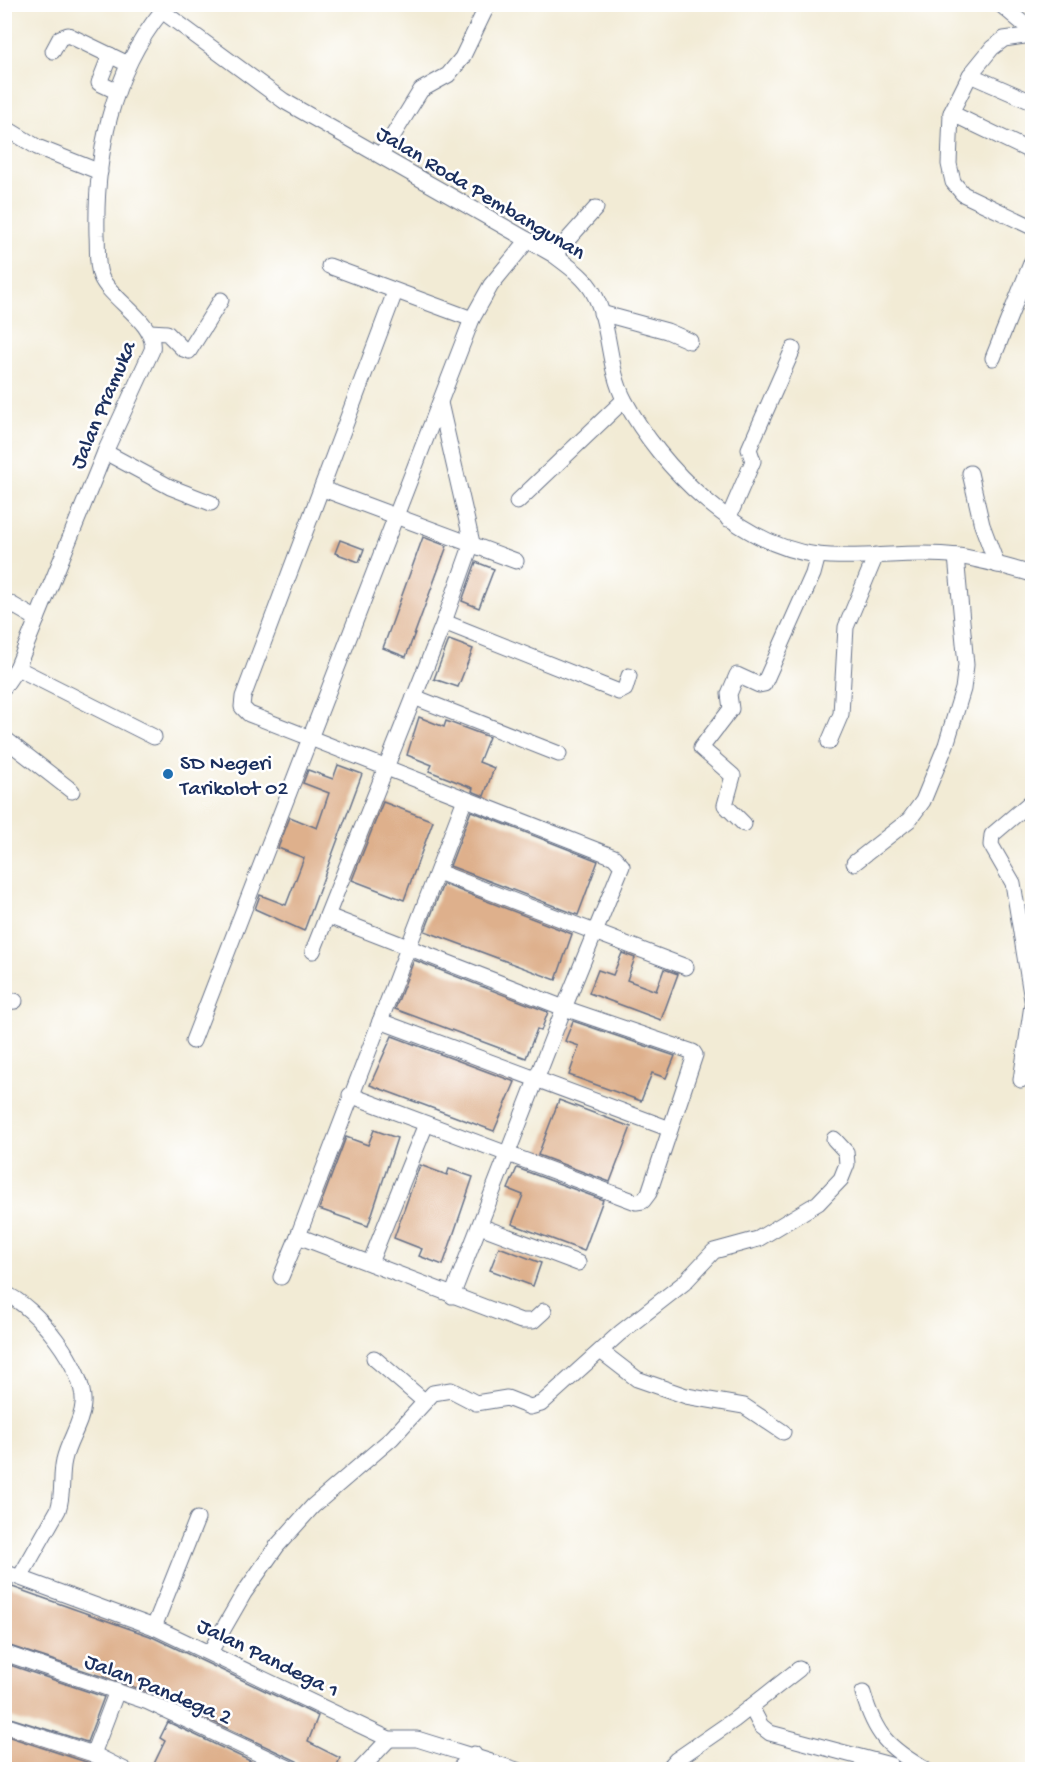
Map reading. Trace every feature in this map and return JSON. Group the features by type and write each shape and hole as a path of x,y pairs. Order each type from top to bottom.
{"street":[{"path":"381,155 421,90 448,75 462,58 488,4"},
{"path":"1000,4 1032,33"},
{"name":"Jalan Roda Pembangunan","path":"160,8 284,100 554,255 578,274 593,293 601,313 613,369 624,400 650,439 684,480 728,519 791,550 818,555 956,556 1032,574"},
{"name":"Jalan Pramuka","path":"4,687 17,668 105,452 152,350 150,332 100,275 97,214 100,172 116,91 139,40 160,8"},
{"path":"1032,33 1005,39 992,48 970,75 951,113 949,164 957,189 1032,227"},
{"path":"53,51 60,38 68,34 128,64"},
{"path":"110,55 99,83 116,91"},
{"path":"970,75 1032,102"},
{"path":"951,113 1032,152"},
{"path":"4,127 37,147 100,172"},
{"path":"554,255 596,208"},
{"path":"193,1041 472,319 491,285 528,240"},
{"path":"993,358 1032,261"},
{"path":"329,266 472,319"},
{"path":"395,292 323,489 243,697 242,706 249,714 620,860 622,872 536,1077 452,1296"},
{"path":"150,332 167,333 183,349 189,351 221,300"},
{"path":"601,313 659,329 690,341"},
{"path":"728,519 753,461 749,449 793,349"},
{"path":"517,502 624,400"},
{"path":"313,951 444,622 472,543 440,402"},
{"path":"105,452 170,487 211,503"},
{"path":"970,473 982,525 997,565"},
{"path":"323,489 516,561"},
{"path":"744,824 725,805 733,776 701,748 731,709 729,694 736,675 759,685 764,684 810,583 818,555"},
{"path":"830,742 841,714 846,627 876,555"},
{"path":"854,863 909,820 923,801 946,745 963,689 966,665 956,556"},
{"path":"4,600 37,619"},
{"path":"444,622 619,692 625,689 629,676"},
{"path":"17,668 154,737"},
{"path":"414,697 559,754"},
{"path":"4,738 72,791"},
{"path":"281,1277 465,799"},
{"path":"1032,801 992,836 991,845 1013,883 1032,1000"},
{"path":"438,872 686,967"},
{"path":"328,916 407,949 564,1008 693,1052 695,1058 649,1193 644,1201 636,1202 351,1095"},
{"path":"1021,1080 1032,1005"},
{"path":"380,1021 536,1077 670,1129"},
{"path":"370,1263 426,1124"},
{"path":"210,1652 244,1593 278,1546 313,1506 392,1438 433,1393 451,1390 476,1402 507,1398 535,1407 602,1352 620,1333 696,1272 714,1251 758,1239 818,1203 841,1179 847,1164 846,1152 834,1139"},
{"path":"480,1226 578,1263"},
{"path":"298,1236 521,1321 533,1321 544,1311"},
{"path":"4,1293 57,1337 82,1390 83,1405 63,1461 62,1498 58,1510 20,1577"},
{"path":"602,1352 637,1378 686,1396 744,1406 783,1432"},
{"path":"374,1358 424,1401"},
{"path":"153,1627 197,1519"},
{"name":"Jalan Pandega 1","path":"4,1572 153,1627 210,1652 389,1739 417,1738 474,1754 517,1770"},
{"name":"Jalan Pandega 2","path":"4,1653 117,1690 293,1770"},
{"path":"667,1770 676,1760 751,1707 799,1669"},
{"path":"93,1754 117,1690"},
{"path":"863,1693 878,1733 898,1753 926,1770"},
{"path":"751,1707 761,1726 770,1733 890,1765"},
{"path":"4,1725 93,1754 125,1770"},
{"path":"360,1770 389,1739"},
{"path":"458,1770 474,1754"}],"building":[{"path":"423,537 447,546 406,657 383,648"},
{"path":"340,540 364,549 359,562 335,553"},
{"path":"476,562 494,569 479,608 462,601"},
{"path":"449,640 473,649 458,687 434,679"},
{"path":"419,717 444,727 446,721 489,737 479,762 494,768 484,796 472,791 473,788 429,771 432,765 407,755"},
{"path":"338,765 362,774 304,931 255,909 260,895 286,905 304,858 278,848 290,817 317,828 329,793 303,783 308,770 333,779"},
{"path":"383,802 433,821 404,900 352,880"},
{"path":"471,811 598,861 578,915 450,866"},
{"path":"443,884 572,934 556,980 425,931"},
{"path":"622,953 635,958 627,980 656,991 664,969 678,974 661,1020 589,993 598,970 613,975"},
{"path":"414,960 548,1012 541,1031 537,1029 526,1058 395,1009"},
{"path":"573,1021 675,1056 666,1078 652,1073 641,1101 569,1075 579,1046 565,1041"},
{"path":"392,1036 515,1082 494,1131 370,1085"},
{"path":"559,1100 631,1127 610,1182 538,1155"},
{"path":"374,1130 397,1138 368,1226 319,1209 346,1137 368,1145"},
{"path":"420,1165 447,1175 449,1169 473,1177 443,1265 419,1256 422,1249 394,1238"},
{"path":"517,1168 603,1200 584,1251 512,1224 523,1195 508,1189"},
{"path":"499,1247 541,1263 533,1286 490,1270"},
{"path":"4,1584 150,1636 318,1716 308,1742 340,1758 335,1770 303,1770 297,1761 152,1693 4,1644"},
{"path":"4,1663 104,1697 87,1742 4,1716"},
{"path":"168,1722 269,1770 151,1770 165,1741 160,1738"},
{"path":"4,1735 89,1763 102,1770 4,1770"}],"place":[{"name":"SD Negeri Tarikolot 02","path":"168,774"}]}
